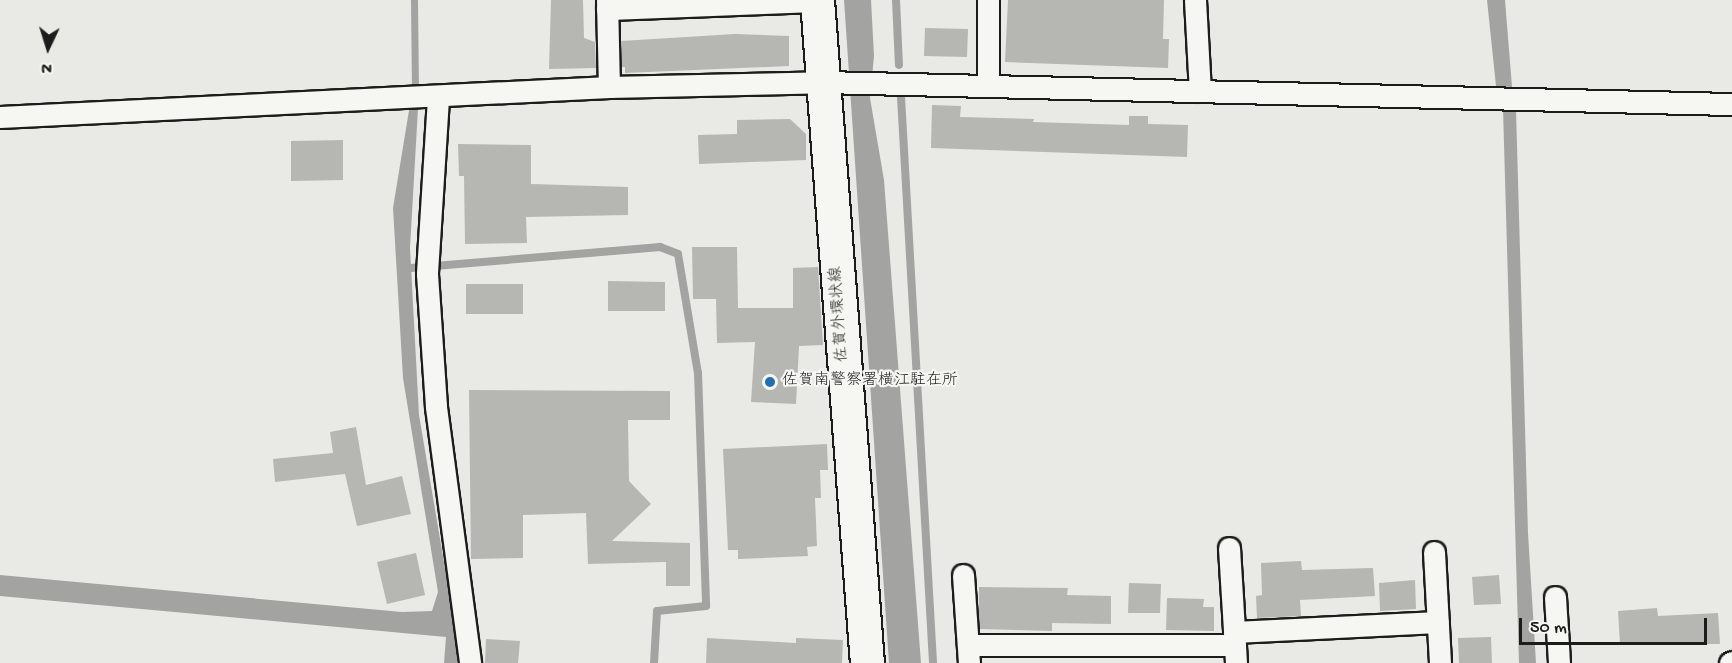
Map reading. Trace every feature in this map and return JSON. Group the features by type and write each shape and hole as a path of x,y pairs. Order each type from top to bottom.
{"main road":[{"name":"佐賀外環状線","path":"817,0 828,82 867,663"}],"street":[{"path":"609,87 607,4 817,0"},
{"path":"988,0 988,85"},
{"path":"1195,0 1200,91"},
{"path":"0,117 433,98 609,87 828,82 1732,104"},
{"path":"433,98 427,265 436,407 470,663"},
{"path":"1229,548 1235,647"},
{"path":"1434,552 1440,663"},
{"path":"963,575 969,654 1235,647 1438,622"},
{"path":"1556,597 1559,663"}],"shaded area":[{"path":"411,0 418,0 419,91 410,248 419,415 457,639 457,663 444,663 446,637 0,596 0,575 402,612 432,611 438,592 403,378 393,208 412,92"},
{"path":"844,0 871,0 874,56 870,98 884,180 921,663 889,663"},
{"path":"1487,0 1505,0 1512,87 1496,86"},
{"path":"1503,109 1516,110 1528,533 1536,663 1519,663"}],"building":[{"path":"551,0 583,0 584,38 595,42 596,68 549,69"},
{"path":"1008,0 1164,0 1163,39 1169,39 1168,68 1005,62"},
{"path":"925,28 968,29 967,57 924,56"},
{"path":"735,34 789,36 789,66 625,73 625,67 621,67 621,41"},
{"path":"932,105 961,106 960,117 1034,119 1033,122 1129,125 1129,116 1148,116 1148,124 1188,125 1187,157 931,148"},
{"path":"790,119 806,134 806,160 699,164 698,135 737,134 737,120"},
{"path":"343,140 343,180 291,181 291,141"},
{"path":"458,144 531,145 531,184 628,187 628,215 526,217 527,243 465,244 464,176 459,176"},
{"path":"692,247 737,247 738,308 793,308 793,268 818,267 823,345 799,346 796,404 751,402 755,342 717,343 716,299 693,299"},
{"path":"608,281 665,282 665,311 608,311"},
{"path":"466,284 523,284 523,314 466,314"},
{"path":"469,390 670,391 670,420 628,420 629,481 651,504 612,541 690,543 690,586 666,586 666,562 588,564 586,513 523,515 523,558 471,559"},
{"path":"356,427 366,485 402,476 411,514 357,526 345,474 275,482 273,459 333,453 330,432"},
{"path":"827,444 828,470 820,470 821,498 815,498 817,546 807,547 808,556 738,559 738,550 728,550 723,449"},
{"path":"416,553 425,595 387,604 377,562"},
{"path":"1301,561 1302,570 1373,568 1375,596 1300,600 1301,616 1257,618 1256,596 1262,595 1261,563"},
{"path":"1499,575 1501,604 1474,605 1472,577"},
{"path":"1415,580 1416,609 1380,611 1379,583"},
{"path":"1129,583 1161,584 1160,613 1128,613"},
{"path":"979,587 1068,588 1067,595 1111,596 1111,624 1052,623 1052,631 979,629"},
{"path":"1167,598 1204,599 1203,607 1214,607 1214,631 1166,630"},
{"path":"1657,608 1658,616 1718,613 1720,644 1620,644 1618,611"},
{"path":"1491,637 1492,663 1459,663 1458,638"},
{"path":"707,638 796,643 796,638 843,640 842,663 706,663"},
{"path":"486,639 520,641 518,663 485,663"}],"waterway":[{"path":"896,0 899,65"},
{"path":"901,97 933,663"},
{"path":"411,268 660,247 678,254 698,373 706,606 657,611 654,663"}],"place":[{"name":"佐賀南警察署横江駐在所","path":"770,382"}]}
